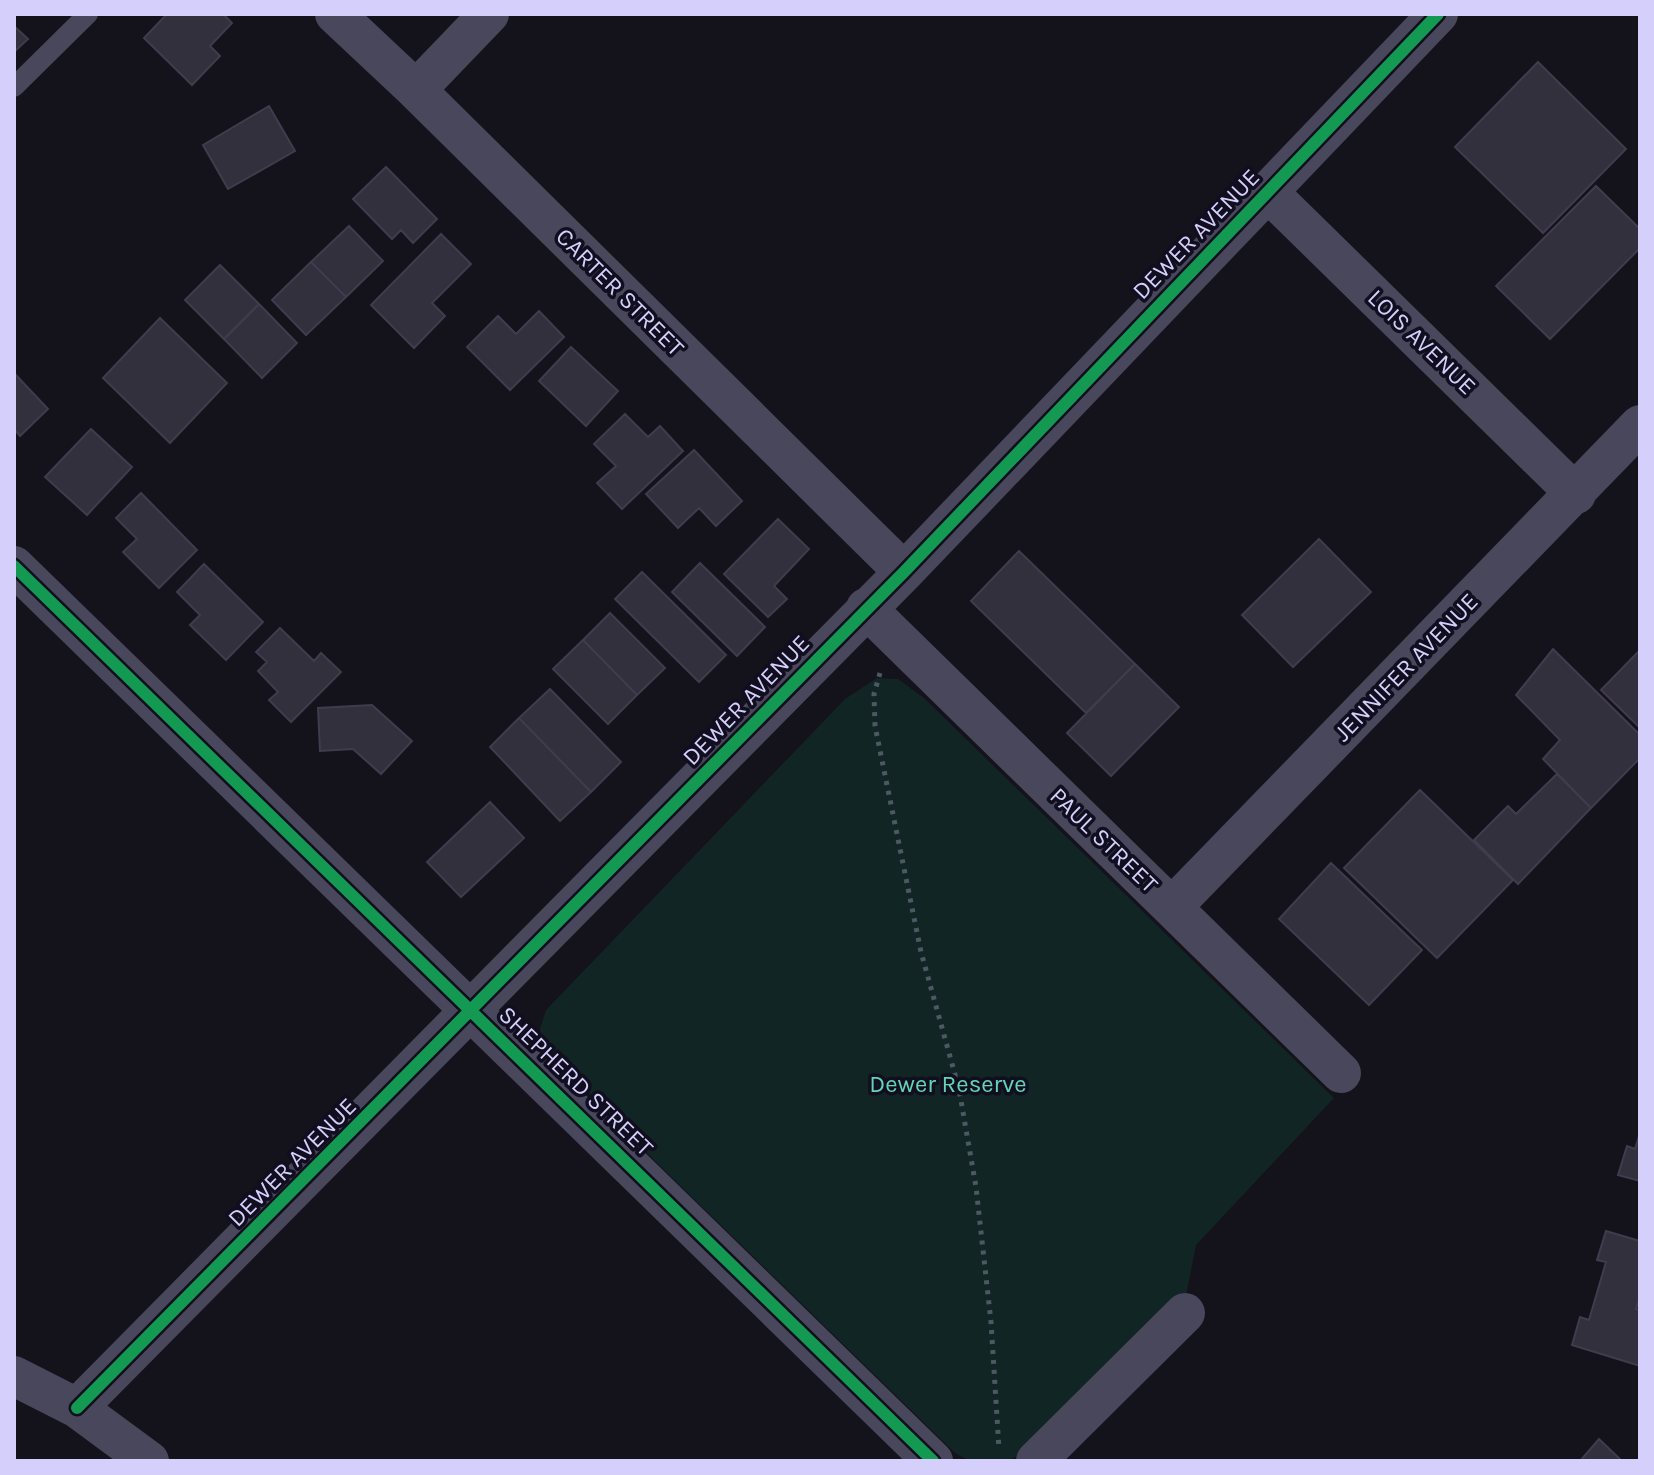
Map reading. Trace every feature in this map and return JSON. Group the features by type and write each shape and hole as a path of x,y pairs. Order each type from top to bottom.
{"street":[{"name":"CARTER STREET","path":"335,14 416,90 904,572"},
{"path":"416,90 489,14"},
{"name":"DEWER AVENUE","path":"77,1408 473,1011 880,621 904,572 1438,14"},
{"name":"LOIS AVENUE","path":"1267,191 1576,494"},
{"name":"JENNIFER AVENUE","path":"1172,907 1640,425"},
{"name":"SHEPHERD STREET","path":"14,566 933,1461"},
{"name":"PAUL STREET","path":"880,621 1341,1073"},
{"path":"1018,1458 1185,1313"},
{"path":"14,1376 77,1408 149,1461"}],"lane":[{"path":"14,87 88,14"}],"path":[{"path":"880,621 874,694 875,726 921,952 959,1089 976,1187 990,1307 1018,1458"}],"green space":[{"name":"Dewer Reserve","path":"877,678 898,679 924,698 1334,1098 1196,1245 1186,1296 1033,1448 1004,1461 973,1461 954,1452 656,1162 541,1043 540,1029 546,1010 845,699"}],"building":[{"path":"167,14 223,14 232,23 210,46 220,56 192,85 144,38"},
{"path":"14,26 28,39 14,52"},
{"path":"1538,62 1626,149 1543,233 1455,147"},
{"path":"269,106 295,151 228,189 203,145"},
{"path":"386,167 437,219 413,243 401,230 392,239 353,199"},
{"path":"1596,186 1640,229 1640,248 1550,339 1496,286"},
{"path":"349,226 383,261 346,297 311,262"},
{"path":"441,234 471,264 432,303 445,316 414,348 371,305"},
{"path":"311,262 346,297 306,335 272,300"},
{"path":"220,265 259,304 224,339 185,300"},
{"path":"259,304 297,343 262,378 224,339"},
{"path":"539,311 564,337 510,390 467,347 498,316 516,334"},
{"path":"160,318 227,383 170,443 103,378"},
{"path":"571,347 618,391 586,426 539,381"},
{"path":"14,373 48,409 20,436 14,429"},
{"path":"625,414 648,437 660,426 683,451 622,509 597,483 616,466 594,444"},
{"path":"91,429 132,467 87,515 45,477"},
{"path":"694,450 742,501 716,526 699,508 678,528 646,494"},
{"path":"141,493 197,550 159,588 123,552 137,539 116,518"},
{"path":"778,519 809,549 774,586 787,599 768,617 724,574"},
{"path":"1319,539 1371,592 1293,667 1242,615"},
{"path":"1019,551 1135,664 1086,713 971,601"},
{"path":"700,563 765,627 737,656 672,592"},
{"path":"204,564 263,622 226,660 190,625 200,615 177,592"},
{"path":"642,572 726,655 699,682 615,599"},
{"path":"610,613 665,668 637,695 583,640"},
{"path":"280,628 314,661 321,653 341,672 291,722 269,700 278,692 258,671 267,662 256,652"},
{"path":"583,640 637,695 608,724 553,669"},
{"path":"1553,649 1640,735 1640,758 1591,808 1543,759 1560,740 1516,695"},
{"path":"1640,650 1640,728 1601,690"},
{"path":"1135,664 1179,707 1111,776 1067,733"},
{"path":"550,689 621,762 591,792 519,718"},
{"path":"372,705 412,741 381,774 353,749 320,751 318,708"},
{"path":"519,718 591,792 560,821 490,747"},
{"path":"1557,774 1591,808 1518,884 1474,840 1508,806 1516,814"},
{"path":"1420,790 1513,880 1437,958 1344,868"},
{"path":"490,802 524,838 461,897 427,862"},
{"path":"1331,863 1422,950 1369,1005 1279,919"},
{"path":"1640,1133 1640,1181 1618,1175 1627,1146 1635,1149"},
{"path":"1606,1231 1640,1241 1640,1297 1636,1309 1640,1310 1640,1366 1572,1345 1580,1317 1589,1320 1606,1262 1597,1260"},
{"path":"1599,1439 1622,1461 1580,1461"}],"cycle path":[{"path":"77,1408 904,572 1438,14"},
{"path":"14,566 933,1461"}]}
